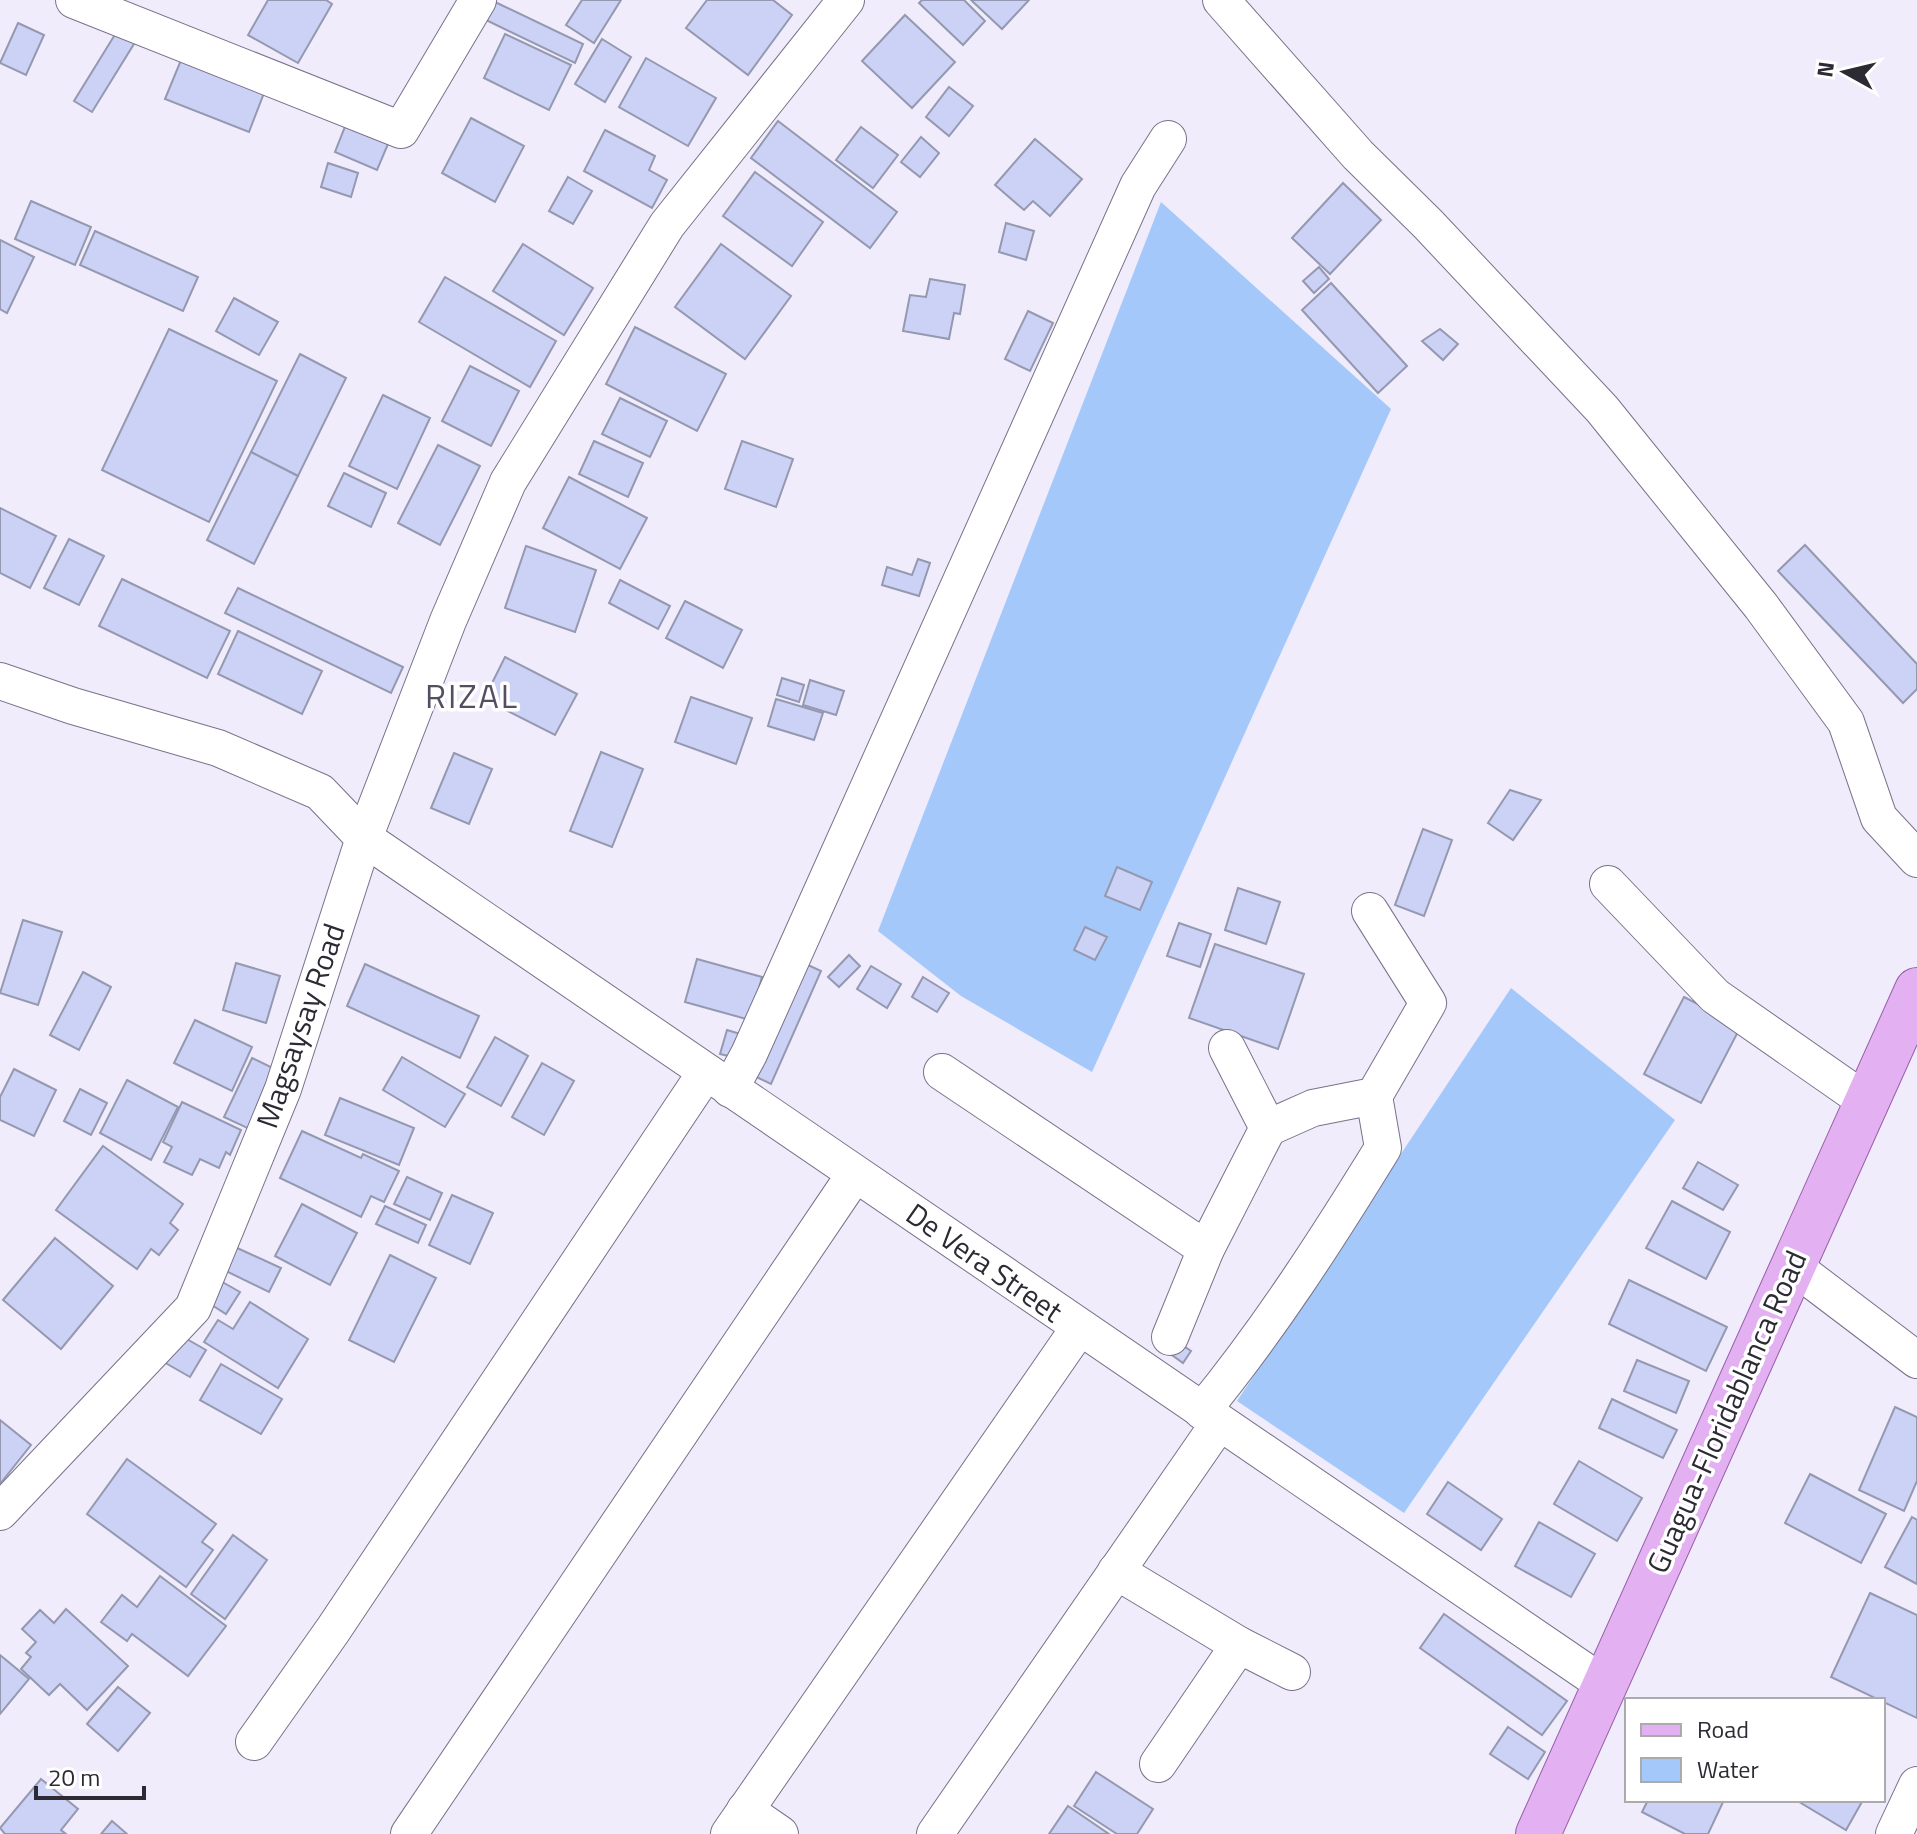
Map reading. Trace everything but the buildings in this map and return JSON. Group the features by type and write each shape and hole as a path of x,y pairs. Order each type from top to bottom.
{"main road":[{"name":"Guagua-Floridablanca Road","path":"1538,1834 1917,990"}],"street":[{"path":"74,0 401,130 478,0"},
{"name":"Magsaysay Road","path":"0,1512 193,1308 283,1089 364,838 448,621 508,482 667,225 846,0"},
{"path":"1221,0 1358,155 1428,224 1602,409 1752,594 1846,722 1879,818 1917,859"},
{"path":"254,1742 718,1080 749,1054 1138,186 1168,139"},
{"name":"De Vera Street","path":"0,681 73,706 218,748 320,792 364,838 1079,1328 1159,1353 1211,1417 1605,1685"},
{"path":"1608,884 1715,996 1867,1102"},
{"path":"935,1834 1116,1571 1249,1353 1316,1258 1383,1148 1374,1096 1428,1003 1370,911"},
{"path":"1227,1048 1268,1128"},
{"path":"942,1072 1206,1249"},
{"path":"1159,1353 1206,1249 1268,1128 1313,1108 1374,1096"},
{"path":"409,1834 855,1174"},
{"path":"1793,1266 1917,1360"},
{"path":"780,1834 737,1822 1079,1328"},
{"path":"1116,1571 1239,1645 1292,1672"},
{"path":"1158,1764 1239,1645"},
{"path":"1894,1834 1917,1785"}],"water":[{"path":"1161,202 1391,409 1092,1072 961,996 878,931"},
{"path":"1511,988 1675,1120 1404,1513 1237,1401"}],"district":[{"name":"RIZAL","path":"472,696"}]}
